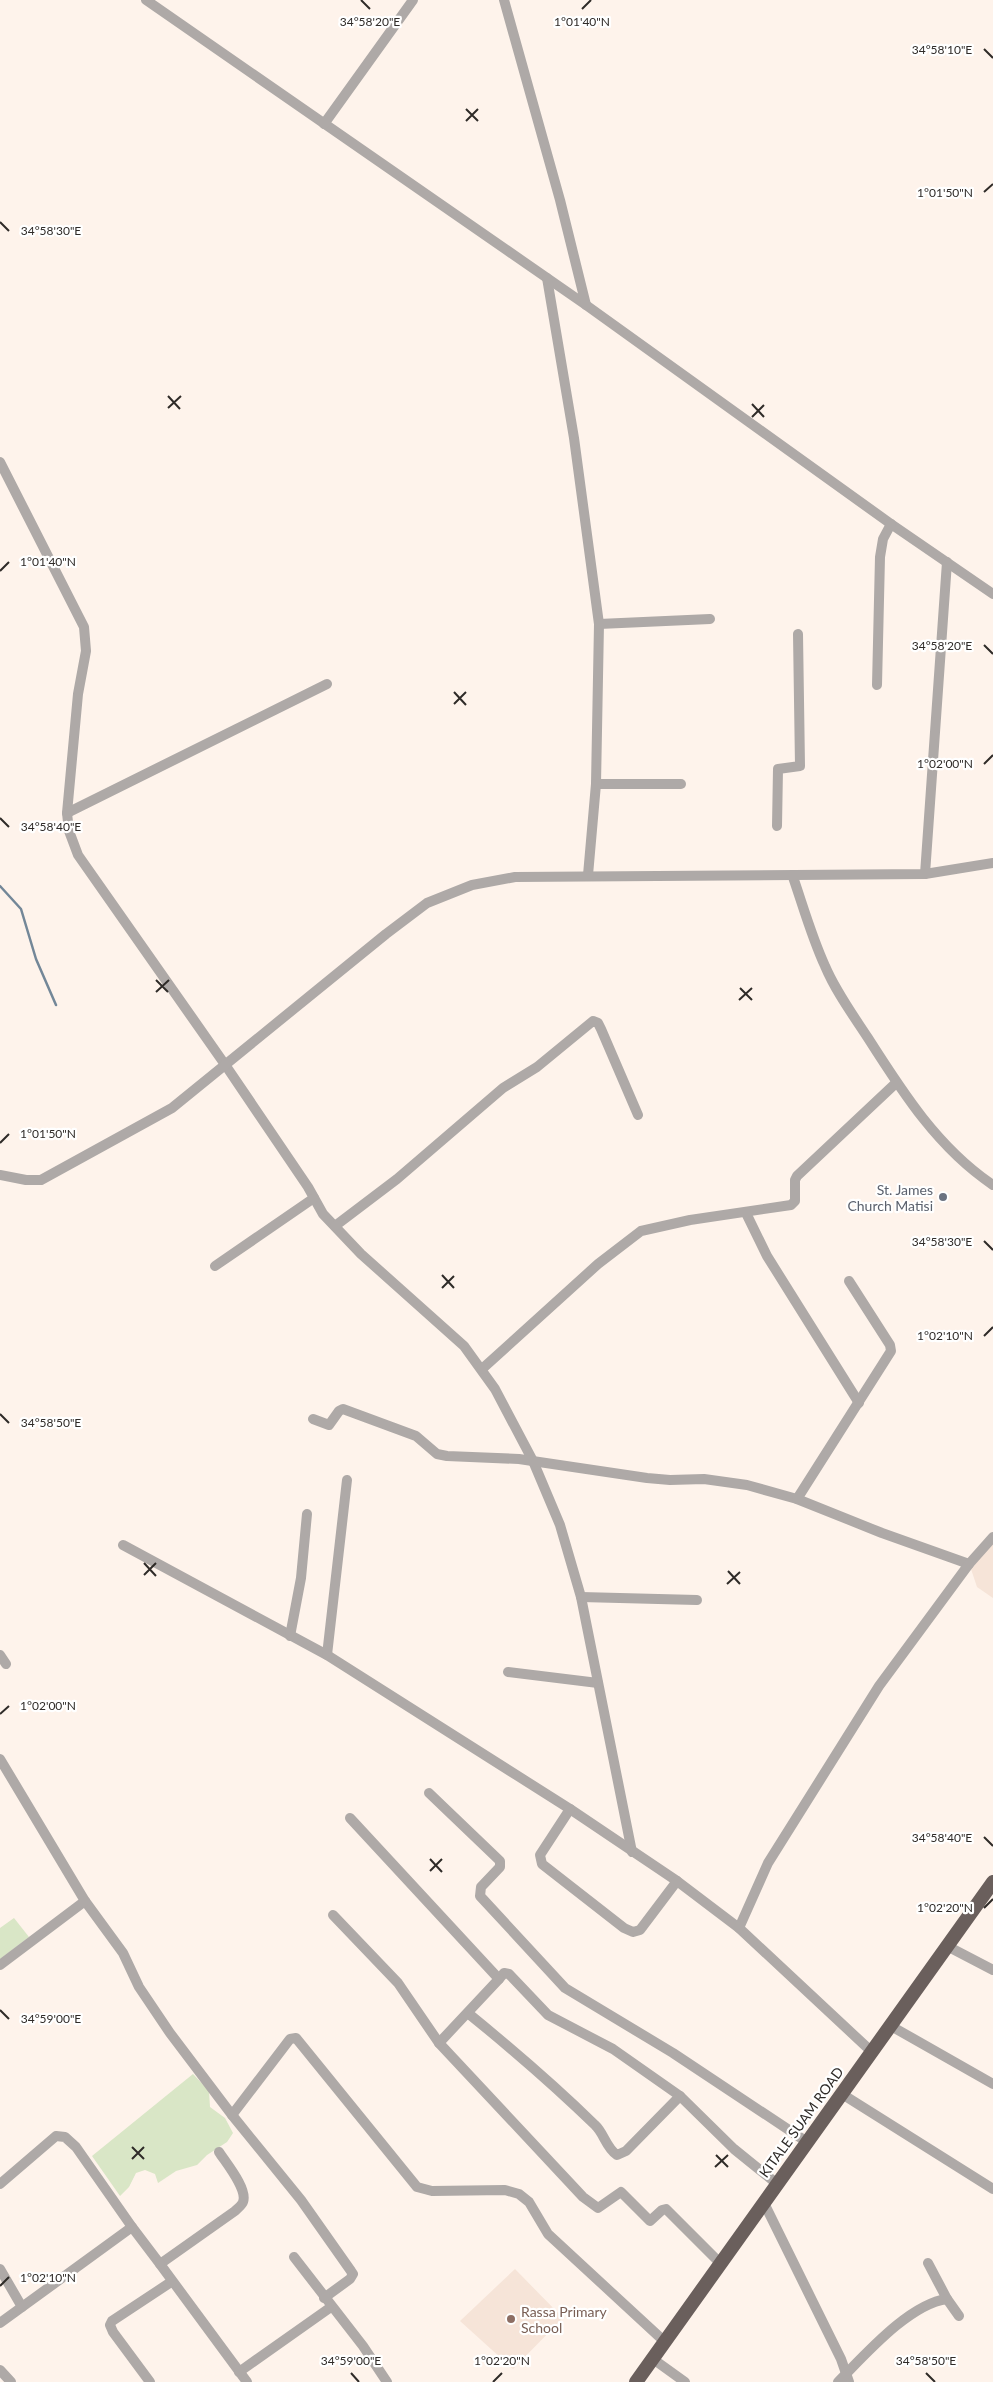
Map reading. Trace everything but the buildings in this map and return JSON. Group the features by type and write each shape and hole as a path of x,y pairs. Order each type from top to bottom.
{"highway":[{"name":"KITALE SUAM ROAD","path":"636,2382 764,2203 776,2183 993,1882"}],"street":[{"path":"146,0 586,305 891,524 993,594"},
{"path":"324,124 413,0"},
{"path":"504,0 560,200 586,305"},
{"path":"546,278 574,438 600,624 596,784 588,876"},
{"path":"0,462 84,626 86,651 78,694 67,813 69,832 78,855 226,1066 323,1214 361,1254 464,1346 495,1389 533,1461 560,1526 581,1597 632,1852"},
{"path":"876,685 880,557 883,539 891,524"},
{"path":"925,874 946,562"},
{"path":"600,624 710,619"},
{"path":"777,826 778,769 800,766 798,634"},
{"path":"67,813 327,684"},
{"path":"596,784 681,784"},
{"path":"0,1175 26,1180 41,1180 172,1108 386,934 427,903 472,885 515,877 793,877 925,874 993,863"},
{"path":"793,877 826,968 841,997 896,1083 930,1127 956,1155 993,1185"},
{"path":"335,1226 398,1179 503,1088 537,1067 593,1021 598,1023 601,1029 638,1115"},
{"path":"482,1369 598,1264 641,1231 690,1220 784,1207 793,1203 796,1198 795,1180 797,1176 896,1083"},
{"path":"215,1266 314,1198"},
{"path":"746,1213 767,1256 859,1403"},
{"path":"797,1499 891,1351 890,1345 850,1280"},
{"path":"312,1419 329,1425 339,1411 344,1409 416,1436 437,1454 447,1456 533,1461 647,1478 670,1480 704,1479 736,1483 797,1499 882,1533 969,1564"},
{"path":"327,1655 347,1480"},
{"path":"290,1636 301,1578 307,1514"},
{"path":"739,1928 768,1863 879,1686 969,1564 993,1537"},
{"path":"123,1544 327,1655 570,1809 677,1881 739,1928 872,2052"},
{"path":"581,1597 697,1600"},
{"path":"508,1672 598,1683"},
{"path":"0,1759 85,1901 123,1953 139,1987 170,2033 232,2116 301,2200 353,2274 350,2280 324,2298"},
{"path":"429,1793 500,1861 500,1867 481,1887 480,1896 562,1985 673,2053 807,2142"},
{"path":"570,1809 540,1855 542,1864 624,1928 633,1932 640,1930 677,1881"},
{"path":"350,1818 499,1979"},
{"path":"0,1965 85,1901"},
{"path":"333,1916 398,1983 439,2043 525,2137 596,2208 601,2207 619,2192 650,2221 662,2210 666,2209 721,2264"},
{"path":"947,1946 993,1970"},
{"path":"439,2043 468,2014 504,1973 509,1974 548,2015 613,2049 680,2096 734,2149 776,2183"},
{"path":"468,2014 524,2059 597,2127 612,2152 617,2155 626,2151 680,2096"},
{"path":"891,2026 993,2084"},
{"path":"232,2116 290,2039 296,2038 417,2187 432,2191 499,2190 519,2194 529,2202 548,2234 665,2342"},
{"path":"842,2094 993,2188"},
{"path":"0,2184 56,2136 64,2136 76,2147 171,2282 247,2382"},
{"path":"160,2264 235,2211 243,2203 243,2194 239,2183 218,2152"},
{"path":"764,2203 806,2287 848,2378"},
{"path":"0,2323 132,2227"},
{"path":"294,2257 331,2308 363,2346 387,2382"},
{"path":"928,2263 958,2316"},
{"path":"0,2269 22,2308"},
{"path":"150,2382 113,2332 110,2325 112,2321 171,2282"},
{"path":"838,2382 848,2378 911,2313 934,2300 947,2298"},
{"path":"239,2372 331,2308"},
{"path":"653,2359 684,2382"},
{"path":"0,2370 10,2382"}],"shaded area":[{"path":"993,1542 993,1598 977,1587 971,1569"},
{"name":"Rassa Primary School","path":"515,2269 563,2318 513,2369 460,2321"}],"green space":[{"path":"14,1918 29,1937 0,1959 0,1928"},
{"path":"193,2074 209,2091 210,2107 225,2118 233,2133 227,2142 207,2155 197,2165 176,2171 158,2183 155,2174 145,2170 136,2173 129,2187 120,2196 92,2156"}],"waterway":[{"path":"0,886 21,909 36,959 56,1005"}],"place":[{"name":"St. James Church Matisi","path":"943,1197"},
{"name":"Rassa Primary School","path":"511,2319"}]}
